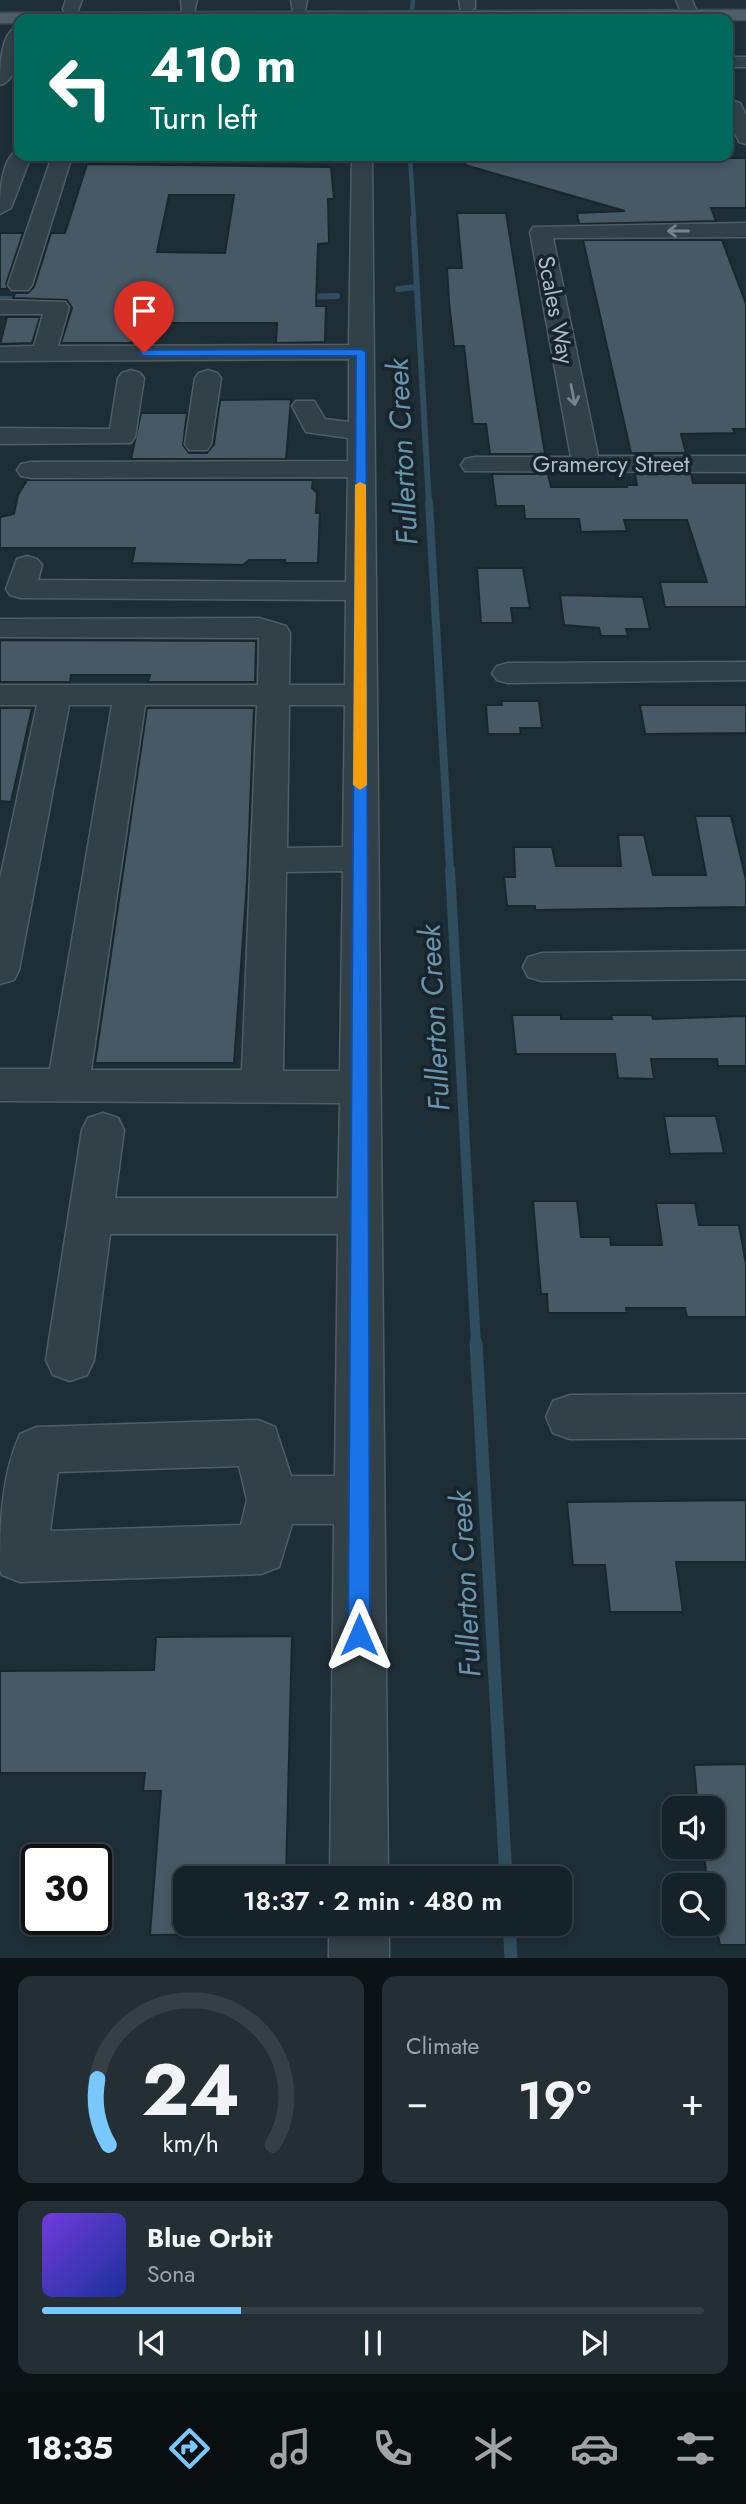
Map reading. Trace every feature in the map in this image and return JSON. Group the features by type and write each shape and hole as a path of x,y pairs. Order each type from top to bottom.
{"main road":[{"path":"0,9 73,5 299,4 358,14"},
{"path":"441,14 467,4 746,7"},
{"path":"614,14 687,7 746,15"},
{"path":"373,14 422,14"}],"street":[{"path":"8,85 14,60"},
{"path":"733,107 746,138"},
{"path":"0,207 19,161"},
{"path":"20,285 60,161"},
{"path":"359,1866 360,450 352,370 362,161"},
{"name":"Scales Way","path":"586,465 541,232 746,230"},
{"path":"0,307 57,307 44,354"},
{"path":"0,354 352,370"},
{"path":"0,377 79,378"},
{"path":"0,436 122,437 131,378"},
{"path":"198,444 208,378"},
{"path":"305,395 315,426 360,450"},
{"path":"31,470 360,450"},
{"name":"Gramercy Street","path":"475,465 746,464"},
{"path":"27,565 21,589 360,592"},
{"path":"0,628 268,629 276,638 262,1087"},
{"path":"508,673 746,671"},
{"path":"0,695 360,695"},
{"path":"0,970 55,695"},
{"path":"68,1085 130,695"},
{"path":"268,860 360,859"},
{"path":"542,967 746,965"},
{"path":"0,1085 360,1087"},
{"path":"71,1360 103,1130"},
{"path":"91,1216 359,1216"},
{"path":"570,1417 746,1416"},
{"path":"258,1443 272,1500 261,1549 20,1557 37,1450 258,1443"},
{"path":"272,1500 359,1500"},
{"path":"359,1936 359,1958"}],"building":[{"path":"733,158 746,158 746,208 711,208 716,221 579,224 577,213 625,211 465,165 466,161 733,161"},
{"path":"87,164 331,167 334,199 328,199 329,243 318,244 316,306 326,306 325,342 276,343 277,323 136,323 131,343 61,343 72,308 67,300 13,298 15,293 28,293 34,287 51,233 65,233","holes":["169,195 234,195 225,253 157,252"]},
{"path":"457,213 506,213 545,454 490,454 486,424 473,424 464,346 454,346 449,302 447,268 462,268"},
{"path":"0,233 23,233 6,284 8,289 0,289"},
{"path":"583,240 722,240 746,304 746,429 733,429 735,433 681,434 686,453 631,453"},
{"path":"7,317 40,317 32,343 0,344"},
{"path":"291,399 286,459 131,459 141,413 187,413 183,445 189,453 207,453 214,444 220,400"},
{"path":"492,474 548,474 551,487 627,487 637,485 635,474 691,474 693,483 746,483 746,607 665,607 660,582 707,582 687,520 624,520 627,531 581,532 579,519 525,519 524,506 496,506"},
{"path":"27,480 313,480 312,488 317,493 316,513 320,513 318,563 249,560 243,565 132,563 135,548 0,548 0,517 14,514 18,495"},
{"path":"477,568 523,568 530,608 511,608 513,623 481,623"},
{"path":"560,595 643,597 650,629 626,629 628,636 601,636 599,628 564,625"},
{"path":"0,640 256,641 255,682 148,682 150,675 71,675 70,682 0,682"},
{"path":"501,701 539,701 542,728 520,728 521,734 488,734 486,705 502,705"},
{"path":"640,705 746,705 746,733 645,734"},
{"path":"0,708 32,708 11,802 0,801"},
{"path":"147,708 254,708 247,882 234,1063 95,1063"},
{"path":"695,816 731,816 746,880 746,907 535,910 535,906 507,906 504,877 515,877 514,847 552,847 556,866 621,866 618,835 644,835 653,875 706,875"},
{"path":"512,1015 561,1015 561,1019 612,1019 611,1015 652,1015 653,1019 746,1016 746,1066 718,1066 717,1059 651,1059 654,1079 618,1078 615,1054 516,1054"},
{"path":"664,1116 716,1116 724,1153 670,1154"},
{"path":"533,1201 577,1201 581,1237 610,1237 611,1245 662,1245 656,1203 695,1203 699,1225 739,1225 746,1264 746,1317 687,1317 685,1308 626,1308 627,1313 548,1313 547,1294 541,1294"},
{"path":"746,1500 746,1562 676,1562 683,1612 610,1612 605,1565 573,1565 567,1502"},
{"path":"292,1636 286,1866 173,1866 173,1935 150,1935 161,1791 143,1791 145,1773 0,1773 0,1671 154,1670 156,1637"},
{"path":"746,1764 746,1945 720,1945 718,1936 725,1936 725,1873 706,1873 704,1859 725,1859 725,1796 697,1796 694,1765"}],"waterway":[{"name":"Fullerton Creek","path":"412,14 413,0"},
{"name":"Fullerton Creek","path":"410,161 414,220"},
{"name":"Fullerton Creek","path":"413,218 417,287"},
{"path":"398,289 417,287"},
{"name":"Fullerton Creek","path":"417,287 429,504"},
{"path":"305,297 337,296"},
{"path":"0,299 52,299"},
{"name":"Fullerton Creek","path":"429,502 450,870"},
{"name":"Fullerton Creek","path":"450,869 476,1345"},
{"name":"Fullerton Creek","path":"476,1343 505,1866"},
{"name":"Fullerton Creek","path":"510,1936 511,1958"}],"slow traffic":[{"path":"360,485 360,785"}],"route":[{"path":"144,353 361,352 359,1635"}]}
